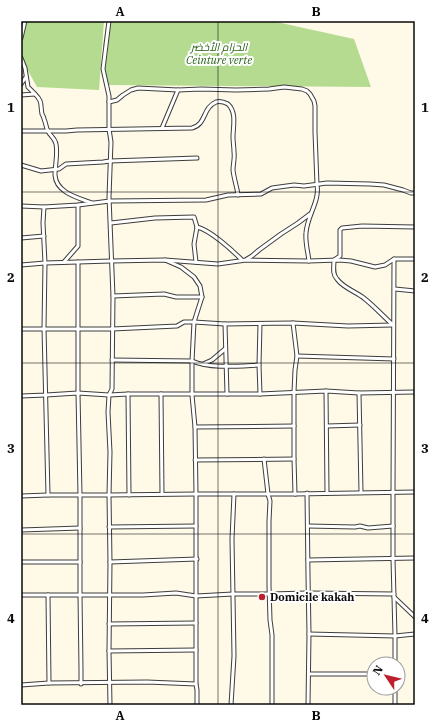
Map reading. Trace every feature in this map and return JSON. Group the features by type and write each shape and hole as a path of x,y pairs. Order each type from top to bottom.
{"street":[{"path":"21,38 25,21"},
{"path":"109,21 103,69 109,96 109,129 112,142 110,161 110,223 113,296 112,389 109,395 108,412 110,452 110,705"},
{"path":"21,58 25,68 28,87 42,103 42,113 47,131 56,141 56,180 59,186 63,190 94,203"},
{"path":"21,84 26,76"},
{"path":"109,102 117,100 131,90 138,88 178,90 242,90 284,87 307,91 314,101 315,106 318,191 310,214 306,233 309,261"},
{"path":"162,128 178,90"},
{"path":"21,95 35,94"},
{"path":"21,131 192,128 201,122 206,110 212,104 220,102 225,103 232,110 234,118 233,170 238,195"},
{"path":"21,165 41,170 56,170 66,164 197,158"},
{"path":"21,206 44,207 110,201 206,200 228,195 261,194 272,188 327,183 370,184 415,193"},
{"path":"64,262 78,246 78,205"},
{"path":"44,207 44,328 48,495"},
{"path":"244,260 252,256 258,250 310,214"},
{"path":"110,223 155,218 194,217 197,227 194,244 196,262"},
{"path":"334,260 340,256 340,230 342,228 362,226 415,227"},
{"path":"197,227 212,235 244,260"},
{"path":"21,238 44,236"},
{"path":"394,259 395,290 393,325 394,393 392,559 395,656"},
{"path":"21,265 111,260 165,260 218,264 244,260 334,260 350,261 375,267 384,265 394,259 415,259"},
{"path":"165,260 181,267 194,277 200,286 202,297 194,322 192,361 196,494 197,705"},
{"path":"334,260 334,274 337,279 365,299 393,325"},
{"path":"78,262 77,328 80,495 80,684"},
{"path":"395,290 415,292"},
{"path":"113,296 164,294 176,297 202,297"},
{"path":"21,329 112,329 177,326 184,322 225,324 293,323 348,326 393,325"},
{"path":"293,323 297,356 294,392 295,494"},
{"path":"225,324 227,394"},
{"path":"260,324 260,394"},
{"path":"202,364 212,360 225,350 226,346"},
{"path":"297,356 394,359"},
{"path":"112,360 192,361 199,364 227,367 259,365"},
{"path":"21,396 78,393 109,395 192,395 326,391 394,393 415,392"},
{"path":"326,391 327,493"},
{"path":"359,392 361,492"},
{"path":"128,394 129,495"},
{"path":"161,394 162,494"},
{"path":"327,426 360,425"},
{"path":"194,427 294,426"},
{"path":"264,459 270,501 272,705"},
{"path":"195,460 294,459"},
{"path":"21,496 415,492"},
{"path":"307,493 309,634 308,705"},
{"path":"232,705 234,656 232,539 234,494"},
{"path":"109,527 196,526"},
{"path":"308,526 360,526 368,528 393,526"},
{"path":"21,530 80,528"},
{"path":"308,560 415,558"},
{"path":"110,562 196,559"},
{"path":"21,562 80,562"},
{"path":"21,596 143,595 176,593 196,596 308,593 394,595 415,617"},
{"path":"48,596 50,683"},
{"path":"110,624 196,623"},
{"path":"309,634 395,636 415,634"},
{"path":"109,651 196,650"},
{"path":"309,674 366,674"},
{"path":"21,685 50,683 80,684 147,682 196,684"}],"green space":[{"path":"21,21 104,21 99,90 37,87 21,58"},
{"name":"الحزام الأخضر Ceinture verte","path":"107,21 272,21 354,39 371,87 105,85 103,45"}],"place":[{"name":"Domicile kakah","path":"262,597"}]}
